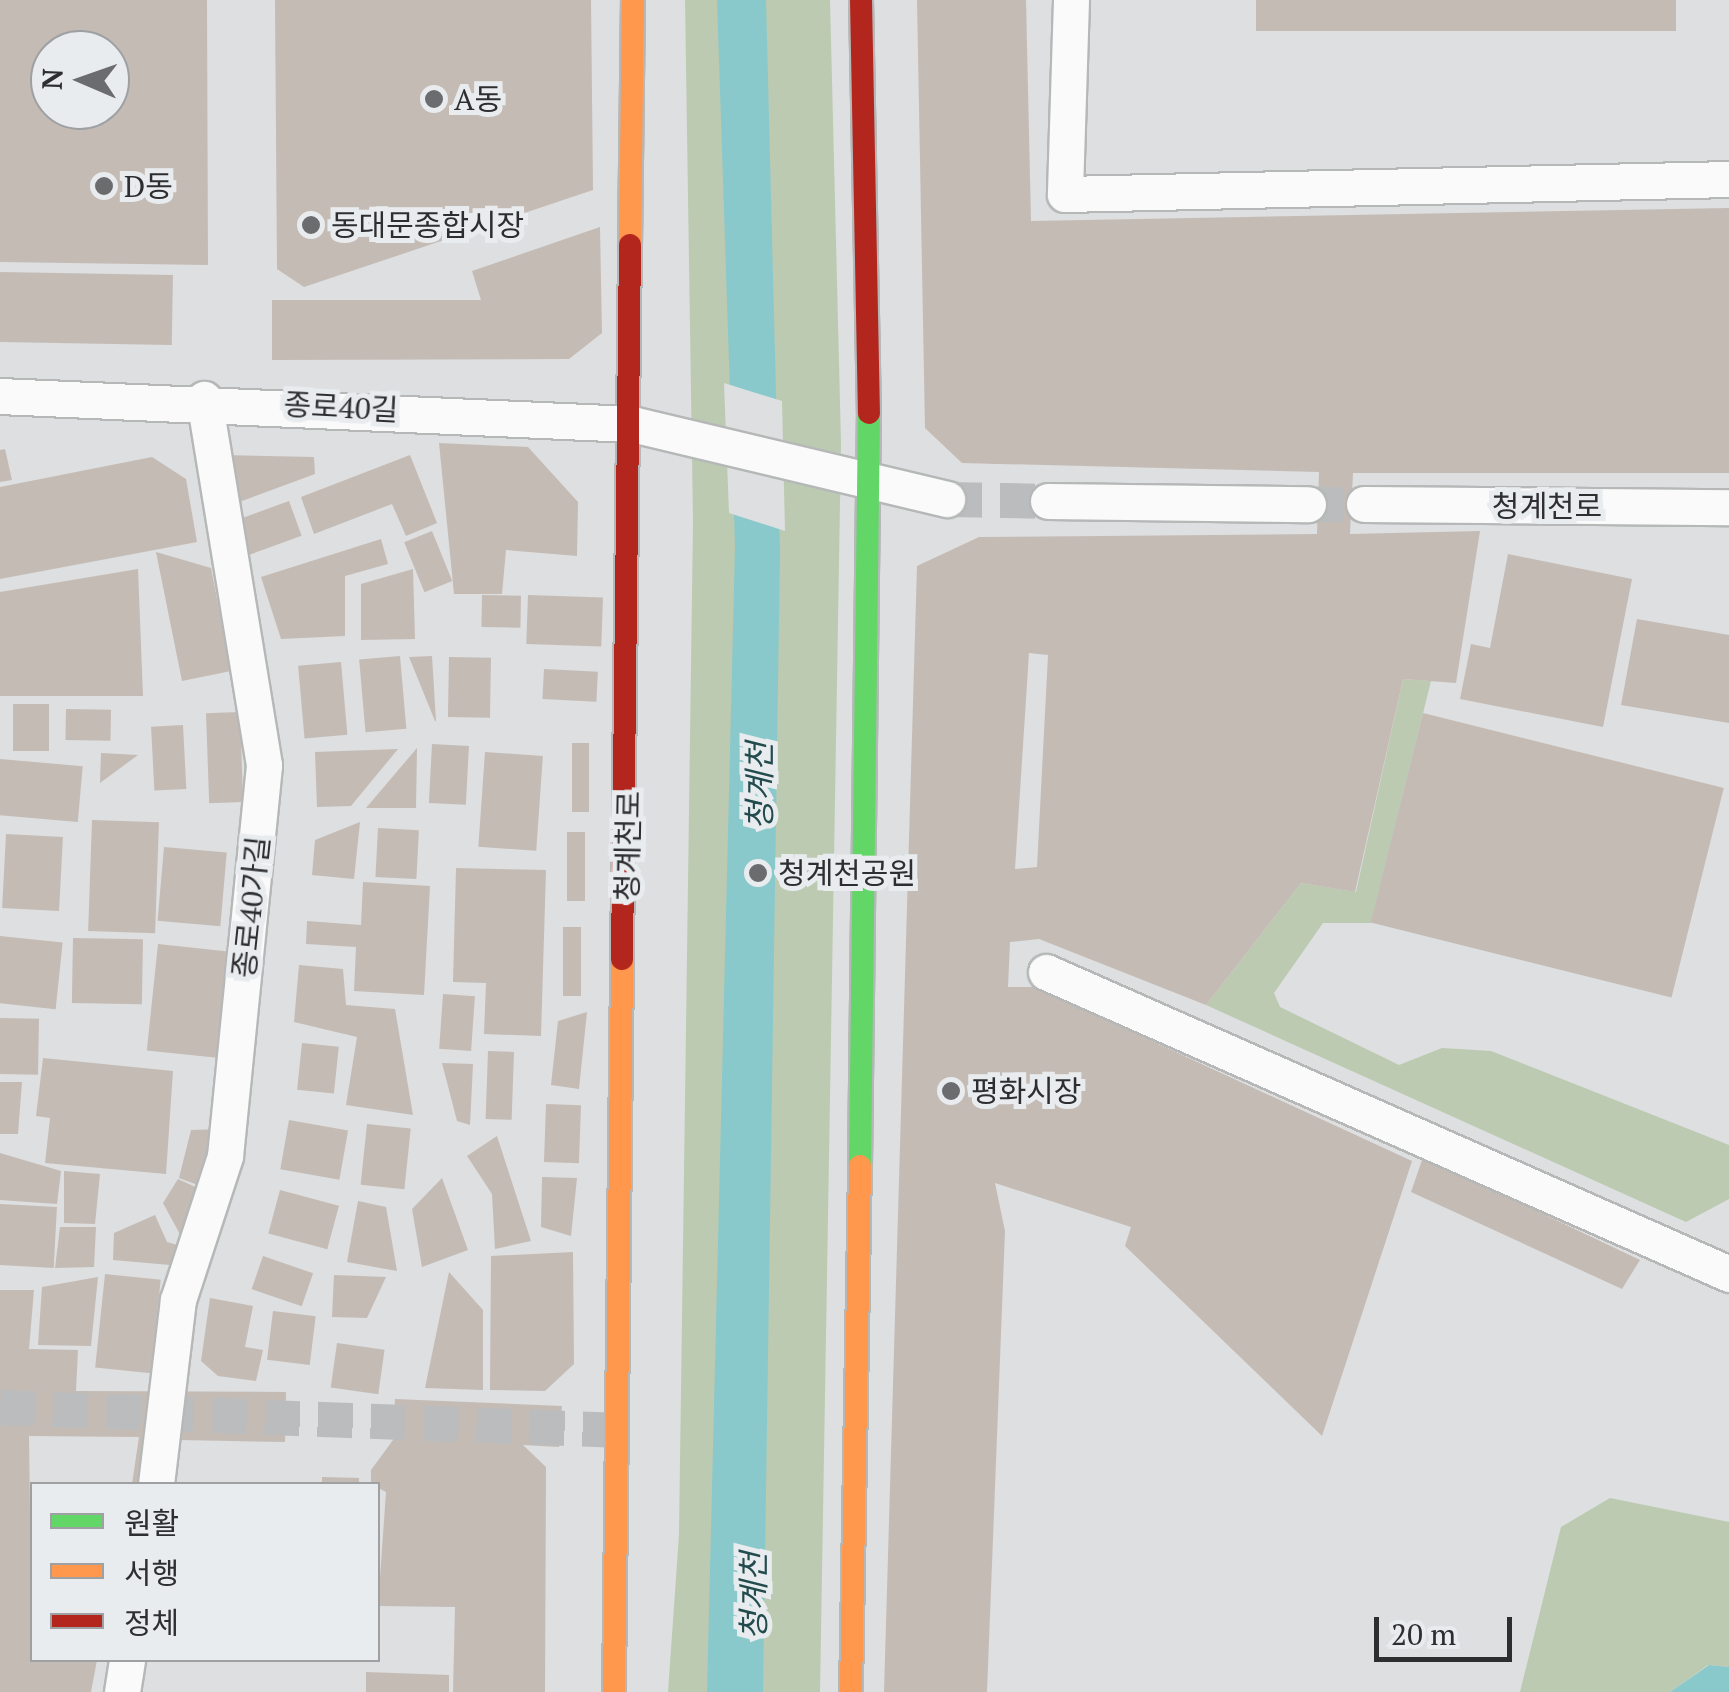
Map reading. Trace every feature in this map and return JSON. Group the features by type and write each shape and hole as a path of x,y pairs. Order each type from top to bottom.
{"main road":[{"name":"청계천로","path":"614,1692 632,424 633,0"},
{"path":"850,1692 871,487 861,0"}],"street":[{"path":"1070,0 1065,194 1729,179"},
{"name":"종로40길","path":"0,396 204,399 632,424 682,434 871,487"},
{"name":"종로40가길","path":"156,1482 168,1411 178,1300 225,1156 264,765 204,399"},
{"path":"871,487 947,500"},
{"path":"1048,501 1308,504"},
{"name":"청계천로","path":"1364,504 1729,508"},
{"path":"1046,972 1729,1274"},
{"path":"122,1692 127,1662"}],"green space":[{"name":"청계천공원","path":"685,0 830,0 841,443 820,1692 668,1692 679,1535 693,522"},
{"path":"1403,679 1431,681 1371,923 1323,923 1274,993 1280,1007 1399,1065 1442,1048 1491,1051 1729,1145 1729,1199 1686,1222 1206,1005 1301,883 1356,892"},
{"path":"1610,1498 1729,1522 1729,1667 1708,1665 1670,1692 1520,1692 1561,1527"}],"water":[{"name":"청계천","path":"717,0 766,0 780,551 763,1692 707,1692 735,545"},
{"path":"1709,1665 1729,1667 1729,1692 1670,1692"}],"pier":[{"path":"724,383 782,401 785,531 729,513"}],"building":[{"name":"D동","path":"0,0 207,0 208,265 0,262"},
{"name":"A동","path":"275,0 591,0 593,190 304,287 277,269"},
{"path":"917,0 1026,0 1031,221 1729,208 1729,473 1353,473 1350,534 1480,531 1456,683 1403,679 1355,892 1301,883 1206,1005 1039,939 1010,942 1008,987 1035,987 1412,1161 1322,1436 1125,1246 1131,1227 995,1183 1005,1231 987,1692 884,1692 917,566 979,537 1317,534 1319,472 962,463 925,428","holes":["1029,653 1048,655 1037,867 1015,869"]},
{"path":"1256,0 1676,0 1676,31 1256,31"},
{"path":"600,227 602,333 569,359 272,360 272,300 481,300 472,271"},
{"path":"0,272 173,275 172,345 0,342"},
{"path":"439,443 528,447 578,502 577,556 506,550 502,594 454,594"},
{"path":"5,449 12,480 0,482 0,450"},
{"path":"221,455 314,457 315,474 234,504"},
{"path":"410,455 437,523 406,536 392,504 314,534 301,497"},
{"path":"152,457 186,479 197,542 0,579 0,487"},
{"path":"289,501 302,536 249,555 236,520"},
{"path":"432,531 452,581 424,592 404,542"},
{"path":"381,539 388,564 345,576 345,636 281,639 261,577"},
{"path":"156,552 211,568 231,671 182,681"},
{"path":"1508,554 1632,579 1603,727 1460,699 1471,644 1490,648"},
{"path":"138,569 143,696 0,696 0,592"},
{"path":"413,569 415,639 361,640 361,584"},
{"path":"482,595 521,596 520,628 481,627"},
{"path":"528,595 603,598 601,647 526,644"},
{"path":"1637,619 1729,635 1729,723 1621,705"},
{"path":"400,656 406,729 366,732 359,660"},
{"path":"432,656 436,721 409,657"},
{"path":"449,657 491,658 490,718 448,717"},
{"path":"341,662 347,735 305,738 298,666"},
{"path":"544,669 598,672 596,702 542,699"},
{"path":"13,704 49,704 49,751 13,751"},
{"path":"66,709 111,710 110,741 65,740"},
{"path":"240,712 243,802 209,803 206,713"},
{"path":"1423,713 1724,788 1672,998 1371,923"},
{"path":"183,725 186,789 154,791 151,727"},
{"path":"572,743 589,743 589,812 572,812"},
{"path":"432,744 469,746 466,805 429,803"},
{"path":"417,748 416,808 366,808"},
{"path":"398,749 351,806 317,807 315,752"},
{"path":"485,752 543,756 536,851 478,847"},
{"path":"101,753 138,755 100,783"},
{"path":"0,759 83,766 78,822 0,815"},
{"path":"92,820 159,822 155,933 88,931"},
{"path":"360,822 354,879 312,875 315,840"},
{"path":"378,828 419,830 416,879 375,877"},
{"path":"567,832 585,832 585,901 567,901"},
{"path":"6,834 63,837 59,911 2,908"},
{"path":"164,847 227,852 220,926 158,921"},
{"path":"456,868 546,870 541,1036 484,1034 486,983 453,982"},
{"path":"363,882 430,886 424,995 354,991 356,947 306,944 307,921 361,925"},
{"path":"563,927 581,927 581,996 563,996"},
{"path":"0,936 63,943 56,1009 0,1003"},
{"path":"73,938 143,939 142,1004 72,1003"},
{"path":"158,944 231,952 219,1058 147,1050"},
{"path":"299,965 343,969 346,1005 395,1009 413,1115 346,1105 357,1037 294,1022"},
{"path":"443,994 475,996 471,1051 439,1049"},
{"path":"587,1012 579,1089 551,1085 558,1021"},
{"path":"0,1018 39,1019 38,1075 0,1074"},
{"path":"302,1043 339,1047 334,1094 297,1090"},
{"path":"488,1051 514,1052 512,1120 486,1119"},
{"path":"43,1058 173,1071 166,1174 45,1163 50,1118 36,1116"},
{"path":"442,1063 473,1064 470,1125 457,1121"},
{"path":"0,1082 22,1082 18,1134 0,1134"},
{"path":"546,1104 581,1105 579,1163 544,1162"},
{"path":"289,1120 348,1130 339,1180 280,1169"},
{"path":"367,1124 411,1129 404,1189 361,1185"},
{"path":"221,1129 206,1188 179,1178 191,1130"},
{"path":"497,1136 531,1241 495,1249 492,1194 467,1156"},
{"path":"0,1153 61,1171 57,1204 0,1200"},
{"path":"1422,1160 1640,1260 1622,1289 1411,1192"},
{"path":"64,1171 100,1174 95,1224 64,1223"},
{"path":"542,1177 577,1178 571,1236 541,1227"},
{"path":"442,1178 468,1250 422,1267 412,1209"},
{"path":"178,1179 206,1192 183,1240 163,1203"},
{"path":"280,1190 339,1206 327,1249 268,1233"},
{"path":"358,1201 386,1207 397,1271 347,1262"},
{"path":"0,1204 57,1207 54,1268 0,1265"},
{"path":"155,1215 167,1242 188,1248 182,1266 113,1260 114,1233"},
{"path":"60,1227 96,1227 94,1267 55,1268"},
{"path":"573,1252 574,1364 545,1391 490,1390 491,1256"},
{"path":"263,1256 313,1273 302,1306 252,1289"},
{"path":"449,1272 483,1310 483,1390 425,1388"},
{"path":"105,1274 161,1280 151,1373 95,1367"},
{"path":"334,1275 386,1277 367,1318 332,1317"},
{"path":"98,1277 91,1346 38,1345 42,1287"},
{"path":"0,1290 34,1290 29,1349 78,1350 76,1391 286,1392 285,1442 180,1440 173,1482 132,1482 139,1437 29,1436 30,1662 97,1662 91,1692 0,1692"},
{"path":"210,1298 253,1306 245,1347 263,1350 256,1381 218,1376 201,1361"},
{"path":"273,1311 316,1316 310,1365 267,1360"},
{"path":"337,1343 385,1350 378,1394 331,1388"},
{"path":"395,1399 562,1406 559,1447 523,1445 546,1467 545,1692 453,1692 455,1607 380,1606 386,1492 380,1489 380,1482 371,1482 371,1470 393,1440"},
{"path":"322,1477 359,1478 359,1482 322,1482"},
{"path":"366,1672 449,1675 449,1692 366,1692"}],"tunnel":[{"path":"947,499 1048,501"},
{"path":"1308,504 1364,504"},
{"path":"0,1407 622,1430"}],"traffic: fast":[{"path":"860,1166 869,413"}],"traffic: slow":[{"path":"630,245 633,0"},
{"path":"614,1692 622,959"},
{"path":"851,1692 860,1166"}],"traffic: jam":[{"path":"861,0 869,413"},
{"path":"622,959 630,245"}],"place":[{"name":"A동","path":"434,99"},
{"name":"D동","path":"104,186"},
{"name":"동대문종합시장","path":"311,225"},
{"name":"청계천공원","path":"758,873"},
{"name":"평화시장","path":"951,1091"}]}
